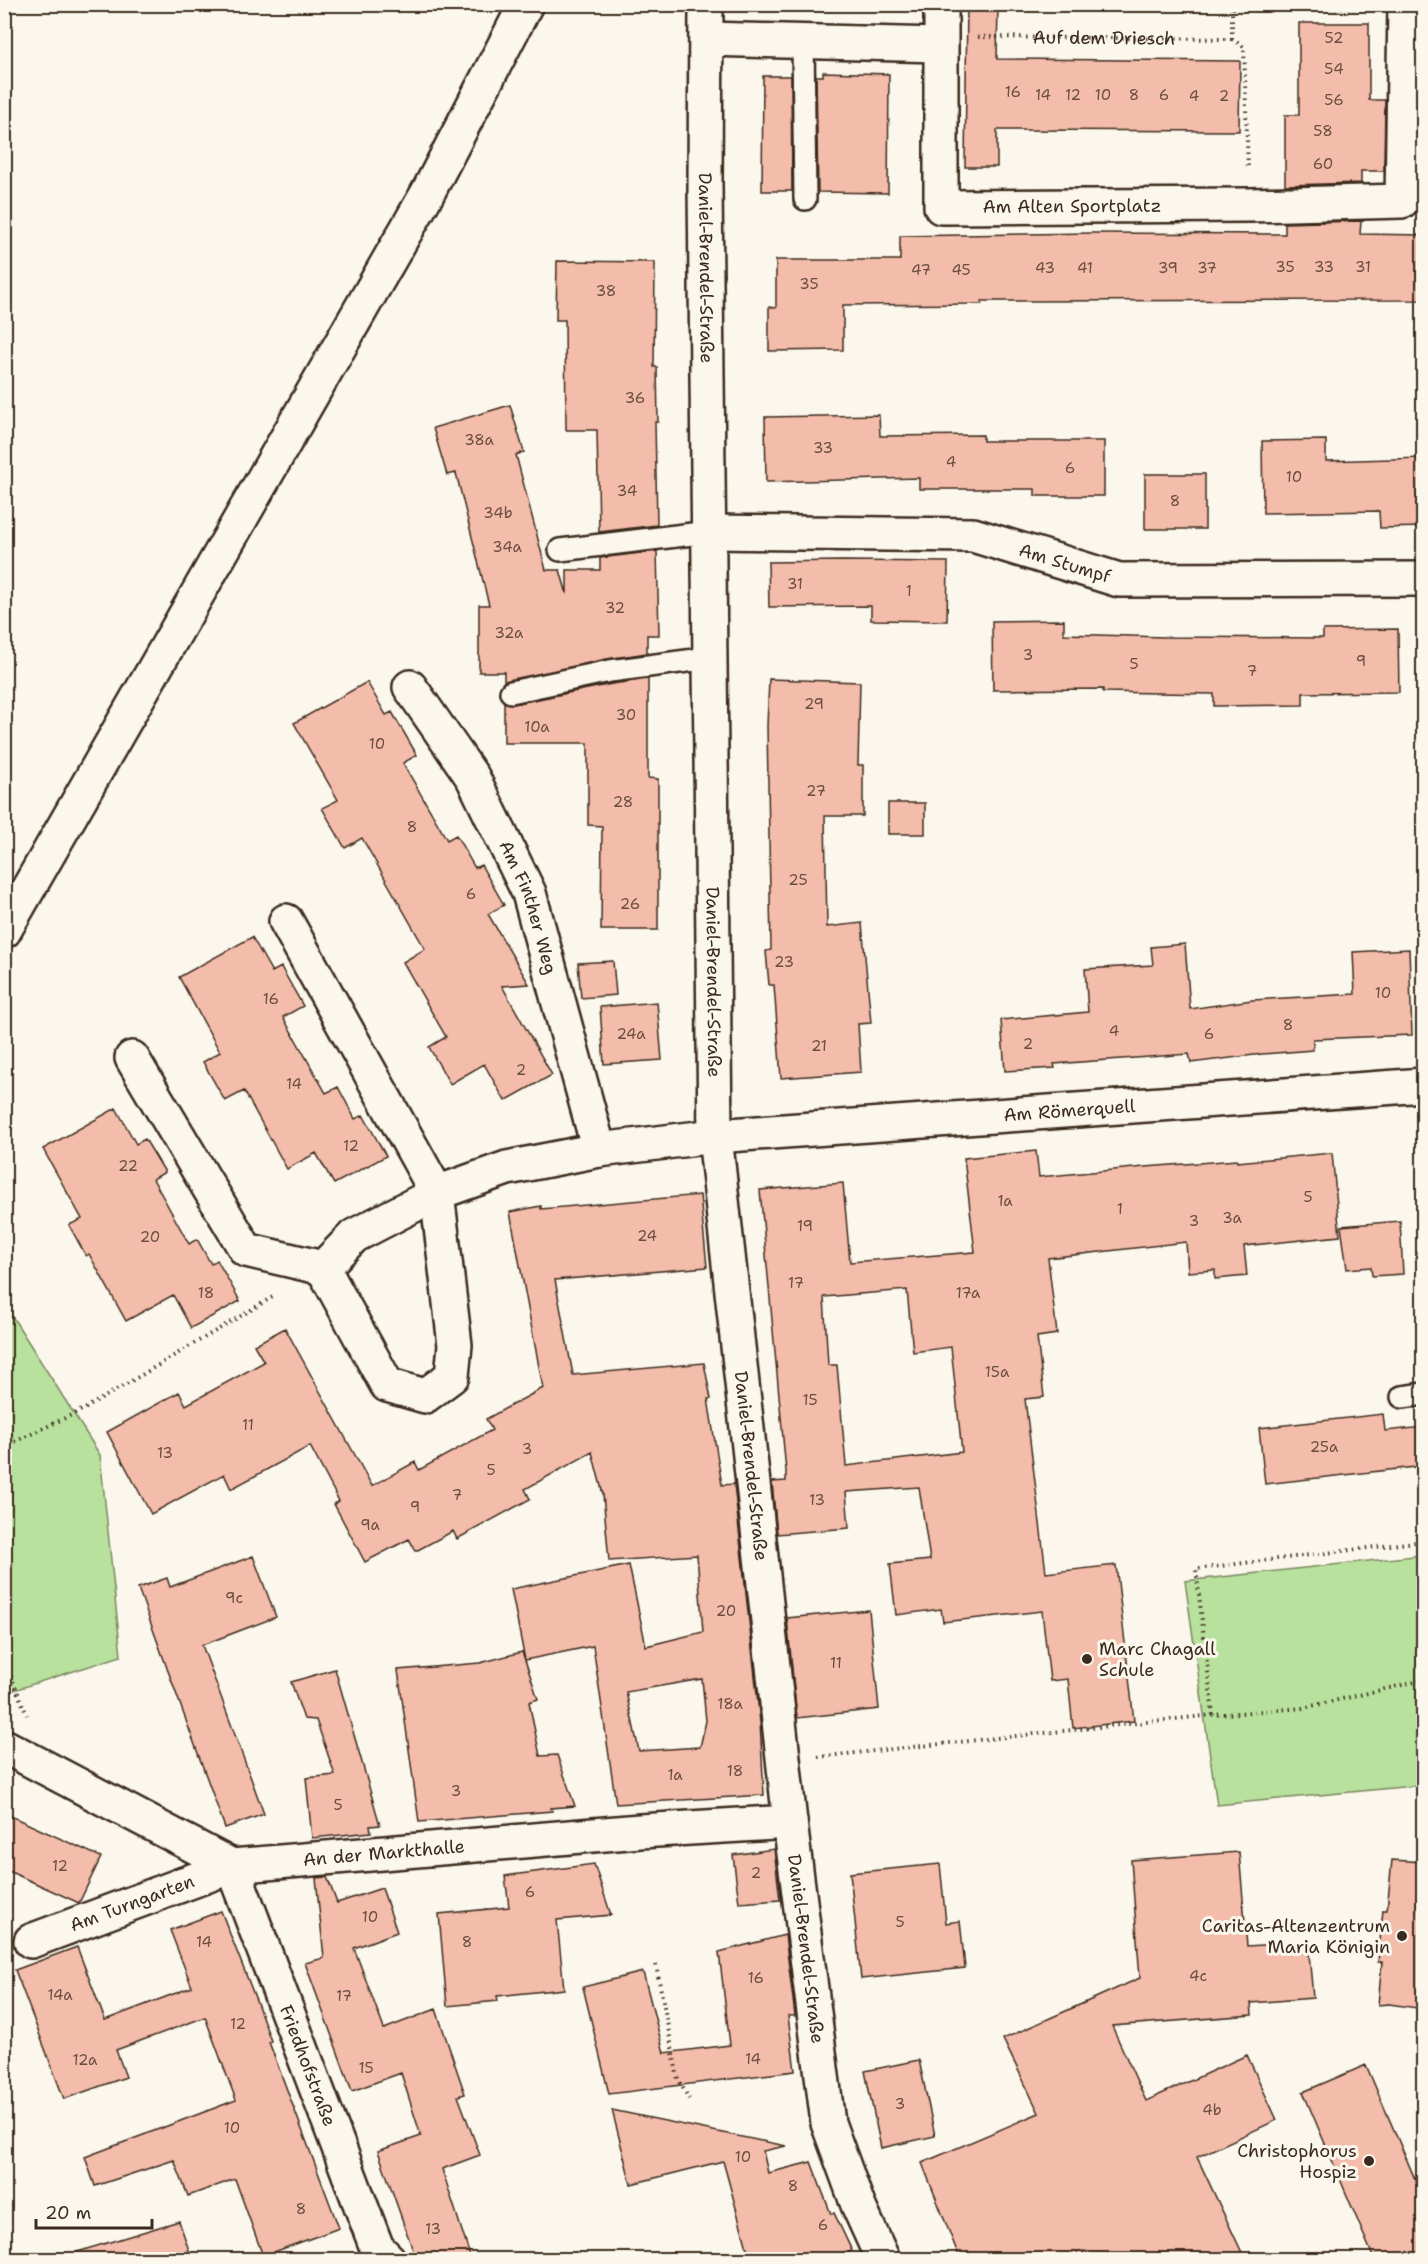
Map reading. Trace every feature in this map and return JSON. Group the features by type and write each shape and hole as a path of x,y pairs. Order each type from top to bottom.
{"street":[{"path":"4,931 421,205 526,4"},
{"name":"Daniel-Brendel-Straße","path":"706,4 715,1136 790,1822 828,2123 858,2205 883,2259"},
{"name":"Am Alten Sportplatz","path":"941,29 941,207 1249,205 1402,201 1405,6"},
{"path":"706,39 803,42 941,29"},
{"name":"Am Stumpf","path":"709,532 973,535 1119,580 1424,579"},
{"name":"Am Finther Weg","path":"410,687 473,778 529,893 599,1150"},
{"path":"132,1058 246,1250 323,1268 387,1385 425,1396 452,1376 455,1345 436,1193 286,921"},
{"name":"Am Römerquell","path":"715,1136 1424,1085"},
{"path":"323,1268 354,1236 436,1193 507,1168 599,1150 715,1136"},
{"path":"9,1749 232,1866"},
{"name":"An der Markthalle","path":"232,1866 629,1832 790,1822"},
{"name":"Am Turngarten","path":"31,1941 232,1866"},
{"name":"Friedhofstraße","path":"232,1866 376,2256"}],"lane":[{"path":"803,42 805,199"},
{"path":"560,550 709,532"},
{"path":"511,692 610,671 710,658"},
{"path":"1402,1397 1424,1394"}],"path":[{"path":"1249,205 1244,47 1232,39 1233,6 1405,6"},
{"name":"Auf dem Driesch","path":"941,29 1232,39"},
{"path":"4,1447 86,1408 323,1268"},
{"path":"1213,1715 1196,1569 1424,1541"},
{"path":"4,1659 29,1720 9,1749"},
{"path":"785,1760 1213,1715 1303,1708 1424,1680"},
{"path":"656,1965 678,2079 689,2099"}],"green space":[{"path":"5,1305 100,1455 121,1656 5,1693"},
{"path":"1423,1555 1423,1785 1217,1805 1185,1581"}],"building":[{"path":"967,4 998,4 997,59 1240,61 1239,131 997,130 997,167 965,167"},
{"path":"1299,23 1369,23 1369,100 1385,100 1384,171 1361,171 1361,183 1285,185 1285,115 1299,115"},
{"path":"823,72 889,74 888,193 818,192 816,76 823,76"},
{"path":"763,76 791,76 792,191 762,191"},
{"path":"1361,221 1360,234 1424,235 1424,300 982,301 982,304 843,305 843,350 769,351 769,307 776,308 776,260 900,260 900,236 1092,233 1285,234 1285,223"},
{"path":"557,261 655,262 657,525 599,532 597,430 566,430 565,320 556,320"},
{"path":"510,405 524,452 516,455 546,570 560,570 567,594 567,570 600,570 600,558 657,551 659,635 647,635 647,653 607,659 504,682 504,672 479,672 479,605 489,605 456,473 447,475 433,428"},
{"path":"879,415 880,436 983,435 983,441 1104,441 1104,496 1035,496 1035,489 919,489 919,478 766,482 765,417"},
{"path":"1326,440 1326,461 1424,458 1424,527 1380,528 1379,511 1263,513 1262,441"},
{"path":"1145,474 1205,474 1205,529 1145,529"},
{"path":"768,562 948,562 947,621 871,620 871,606 769,607"},
{"path":"1064,620 1064,634 1164,637 1323,638 1323,630 1398,629 1399,692 1303,693 1303,705 1214,706 1214,694 1103,692 1103,689 993,690 992,621"},
{"path":"648,679 648,778 658,779 658,930 601,930 602,826 588,825 588,743 504,743 504,702 514,704"},
{"path":"769,679 860,682 858,765 863,765 863,816 825,816 827,927 862,923 871,1023 858,1024 861,1072 781,1078 774,985 769,985 766,951 771,950 767,726"},
{"path":"367,682 386,715 392,712 417,755 403,763 447,840 456,835 475,868 481,865 504,905 488,914 529,984 502,986 552,1075 505,1101 484,1064 450,1084 429,1047 446,1037 403,962 425,949 362,838 345,848 322,808 338,800 294,723"},
{"path":"888,803 925,803 925,834 888,834"},
{"path":"252,937 272,972 281,967 303,1006 283,1017 326,1093 338,1087 355,1119 363,1115 386,1156 334,1184 316,1153 287,1169 244,1091 225,1101 203,1062 220,1052 179,977"},
{"path":"1185,944 1190,1009 1252,1000 1355,994 1353,952 1409,949 1412,1035 1313,1039 1313,1050 1191,1063 1189,1054 1054,1064 1055,1068 1005,1071 1001,1020 1088,1012 1085,969 1153,965 1151,947"},
{"path":"613,961 616,995 581,998 578,963"},
{"path":"657,1002 662,1060 604,1064 600,1007"},
{"path":"116,1108 136,1144 145,1139 165,1172 153,1179 189,1244 197,1239 211,1264 217,1260 240,1301 191,1328 173,1295 126,1321 89,1254 86,1256 69,1225 82,1219 43,1149"},
{"path":"1036,1151 1039,1177 1332,1153 1340,1236 1244,1246 1247,1276 1215,1279 1215,1270 1188,1272 1186,1242 1048,1258 1057,1334 1037,1337 1044,1397 1025,1399 1046,1573 1116,1565 1134,1721 1073,1728 1068,1679 1050,1681 1042,1611 943,1622 941,1609 896,1615 890,1564 930,1560 919,1487 846,1492 849,1528 777,1534 772,1482 786,1481 786,1471 760,1190 843,1183 850,1262 975,1252 964,1158","holes":["907,1290 913,1352 951,1347 962,1452 846,1466 837,1365 828,1365 824,1297"]},
{"path":"700,1195 707,1267 555,1280 573,1375 704,1363 722,1485 734,1484 760,1722 764,1795 616,1804 593,1646 525,1660 511,1589 629,1565 646,1646 703,1632 697,1555 609,1561 603,1494 592,1452 525,1489 530,1499 457,1539 453,1531 416,1551 409,1539 365,1562 334,1504 339,1501 310,1446 231,1489 224,1474 151,1514 107,1432 179,1392 186,1405 264,1362 254,1345 285,1328 372,1486 415,1462 419,1470 492,1430 486,1419 543,1388 510,1212 541,1206 541,1209","holes":["702,1679 706,1721 700,1747 639,1751 626,1692"]},
{"path":"1400,1221 1403,1274 1372,1276 1371,1267 1347,1269 1341,1226"},
{"path":"1383,1414 1385,1431 1424,1427 1424,1466 1265,1484 1259,1428"},
{"path":"253,1556 276,1617 202,1645 264,1814 225,1828 138,1588 167,1578 170,1587"},
{"path":"869,1610 879,1709 797,1718 787,1618"},
{"path":"522,1652 538,1699 529,1702 540,1756 557,1755 575,1806 551,1808 552,1811 419,1822 398,1670 480,1663"},
{"path":"335,1669 380,1825 370,1826 371,1832 312,1838 306,1778 335,1775 316,1720 304,1719 291,1682"},
{"path":"4,1813 101,1857 79,1903 4,1869"},
{"path":"774,1849 780,1900 739,1903 733,1855"},
{"path":"1239,1852 1247,1946 1308,1942 1313,1998 1251,2003 1252,2015 1112,2026 1146,2101 1247,2055 1277,2120 1197,2157 1245,2259 960,2259 922,2163 1039,2113 1003,2039 1140,1978 1131,1860"},
{"name":"Caritas-Altenzentrum Maria Königin","path":"1392,1860 1424,1862 1424,2009 1389,2004 1378,2005 1382,1962 1378,1962 1383,1910 1387,1910"},
{"path":"594,1864 611,1915 557,1920 564,1989 497,1996 498,2001 447,2006 439,1914 509,1907 505,1876"},
{"path":"940,1864 946,1923 960,1921 965,1968 861,1979 850,1873"},
{"path":"327,1877 337,1903 382,1888 397,1932 354,1948 384,2029 436,2009 465,2094 458,2096 480,2155 442,2169 471,2259 416,2259 378,2151 421,2136 401,2073 352,2091 305,1963 324,1958 316,1878"},
{"path":"221,1911 339,2228 263,2256 235,2179 188,2196 174,2160 95,2186 85,2157 236,2100 205,2017 116,2050 126,2077 64,2099 15,1970 77,1947 105,2020 192,1987 170,1930"},
{"path":"785,1935 795,2016 788,2016 795,2071 609,2094 583,1987 643,1972 664,2053 730,2045 719,1952"},
{"path":"919,2060 935,2136 881,2148 865,2071"},
{"name":"Christophorus Hospiz","path":"1366,2065 1424,2200 1424,2259 1374,2259 1303,2092"},
{"path":"612,2110 786,2146 763,2151 768,2173 811,2162 831,2214 834,2213 852,2251 835,2259 750,2259 723,2161 631,2184"},
{"path":"179,2221 192,2259 78,2259 77,2252"}],"place":[{"name":"Marc Chagall Schule","path":"1087,1659"},
{"name":"Caritas-Altenzentrum Maria Königin","path":"1402,1936"},
{"name":"Christophorus Hospiz","path":"1369,2161"}]}
